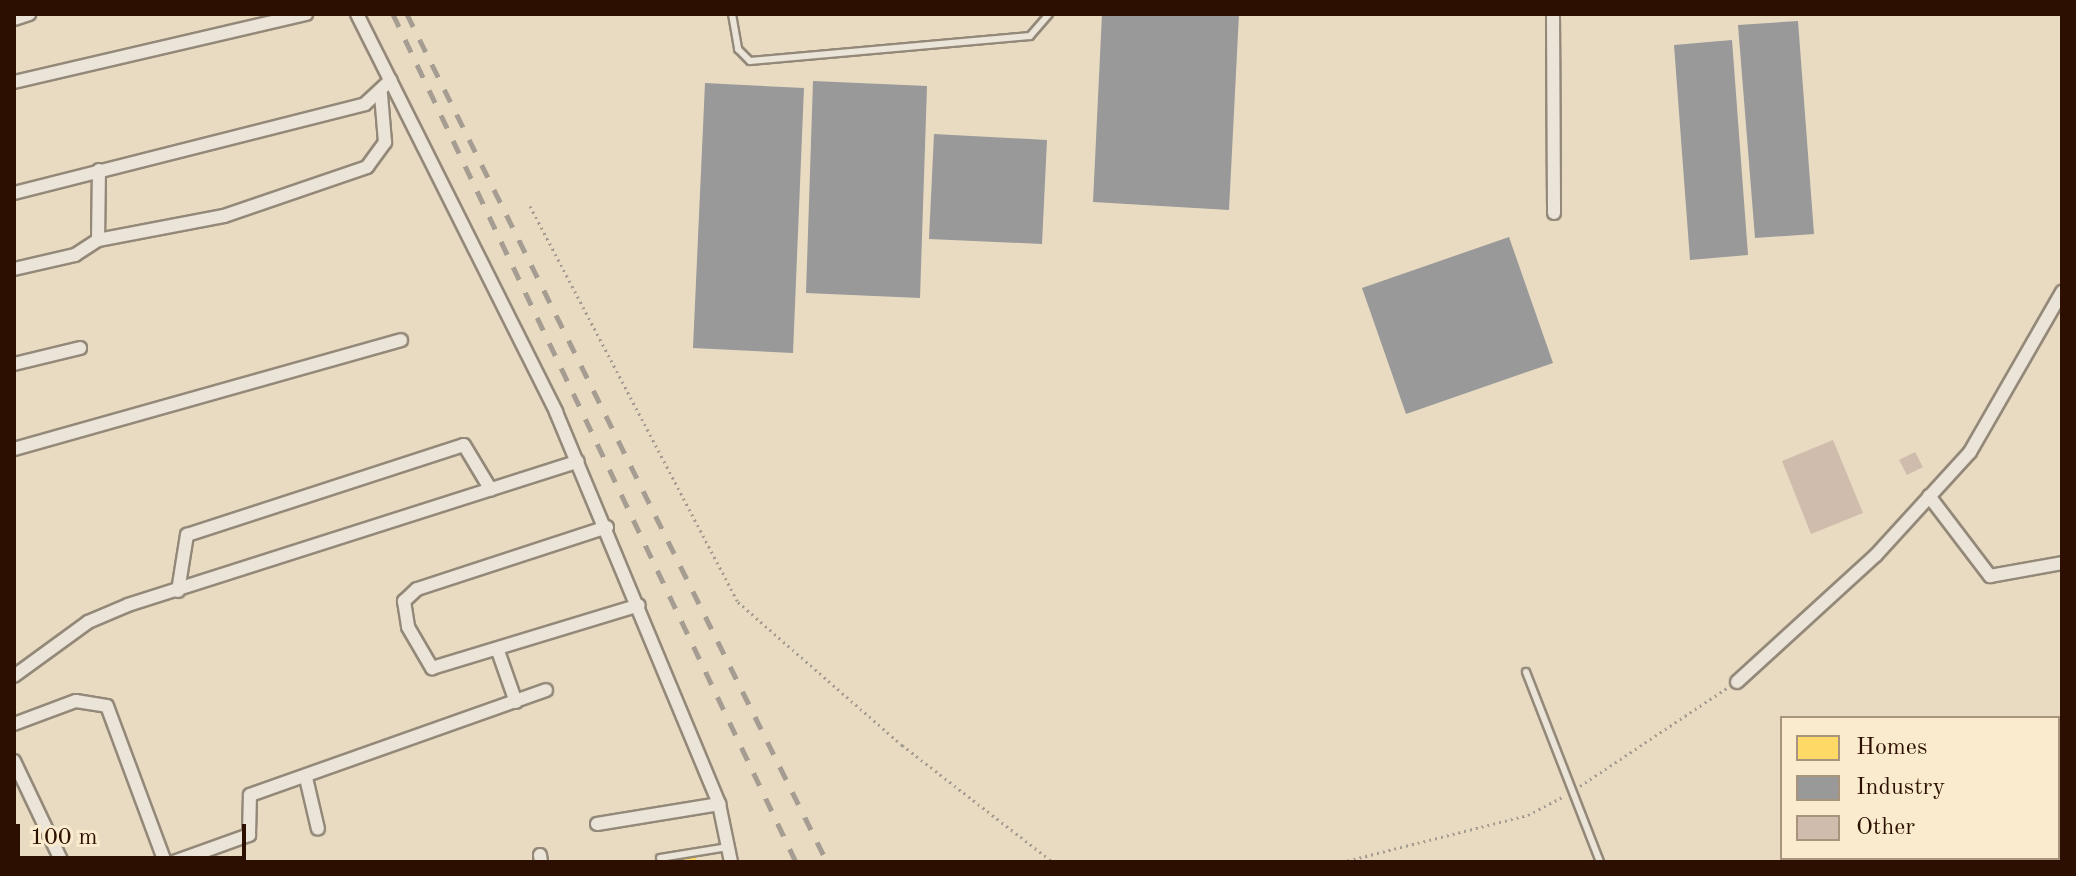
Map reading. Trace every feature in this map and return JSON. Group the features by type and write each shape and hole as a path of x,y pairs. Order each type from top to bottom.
{"street":[{"path":"14,19 29,14"},
{"path":"14,82 306,14"},
{"path":"357,14 578,461 719,804 731,862"},
{"path":"1553,14 1554,213"},
{"path":"14,193 381,94 391,80"},
{"path":"14,269 75,255 98,240 224,216 367,167 385,142 381,94"},
{"path":"98,240 99,170"},
{"path":"1737,682 1929,496 1970,452 2062,292"},
{"path":"14,449 401,340"},
{"path":"14,364 80,348"},
{"path":"178,591 187,535 434,454 469,446 491,490"},
{"path":"14,676 88,622 578,461"},
{"path":"1929,496 1990,576 2062,563"},
{"path":"607,527 434,582 404,601 424,664 498,651 639,605"},
{"path":"498,651 516,702"},
{"path":"174,862 249,835 246,798 546,690"},
{"path":"14,724 76,701 107,706 165,862"},
{"path":"14,761 62,862"},
{"path":"306,778 318,829"},
{"path":"597,824 719,804"}],"lane":[{"path":"732,14 738,49 750,61 1030,36 1049,14"},
{"path":"1526,672 1600,862"},
{"path":"660,858 728,847"}],"path":[{"path":"530,206 738,602 902,745 1053,862"},
{"path":"1342,862 1528,815 1572,792 1737,682"}],"building: Homes":[{"path":"695,855 697,862 671,862 671,861"}],"building: Industry":[{"path":"1102,14 1239,14 1229,210 1093,202"},
{"path":"1798,21 1814,234 1755,238 1738,25"},
{"path":"1732,40 1748,255 1690,260 1674,45"},
{"path":"813,81 927,86 920,298 806,293"},
{"path":"705,83 804,88 793,353 693,348"},
{"path":"934,134 1047,140 1042,244 929,239"},
{"path":"1509,237 1553,363 1406,414 1362,288"}],"building: Other":[{"path":"1833,440 1863,513 1811,534 1782,461"},
{"path":"1915,452 1923,467 1907,475 1899,460"}],"railway":[{"path":"393,14 796,862"},
{"path":"407,14 827,862"}]}
